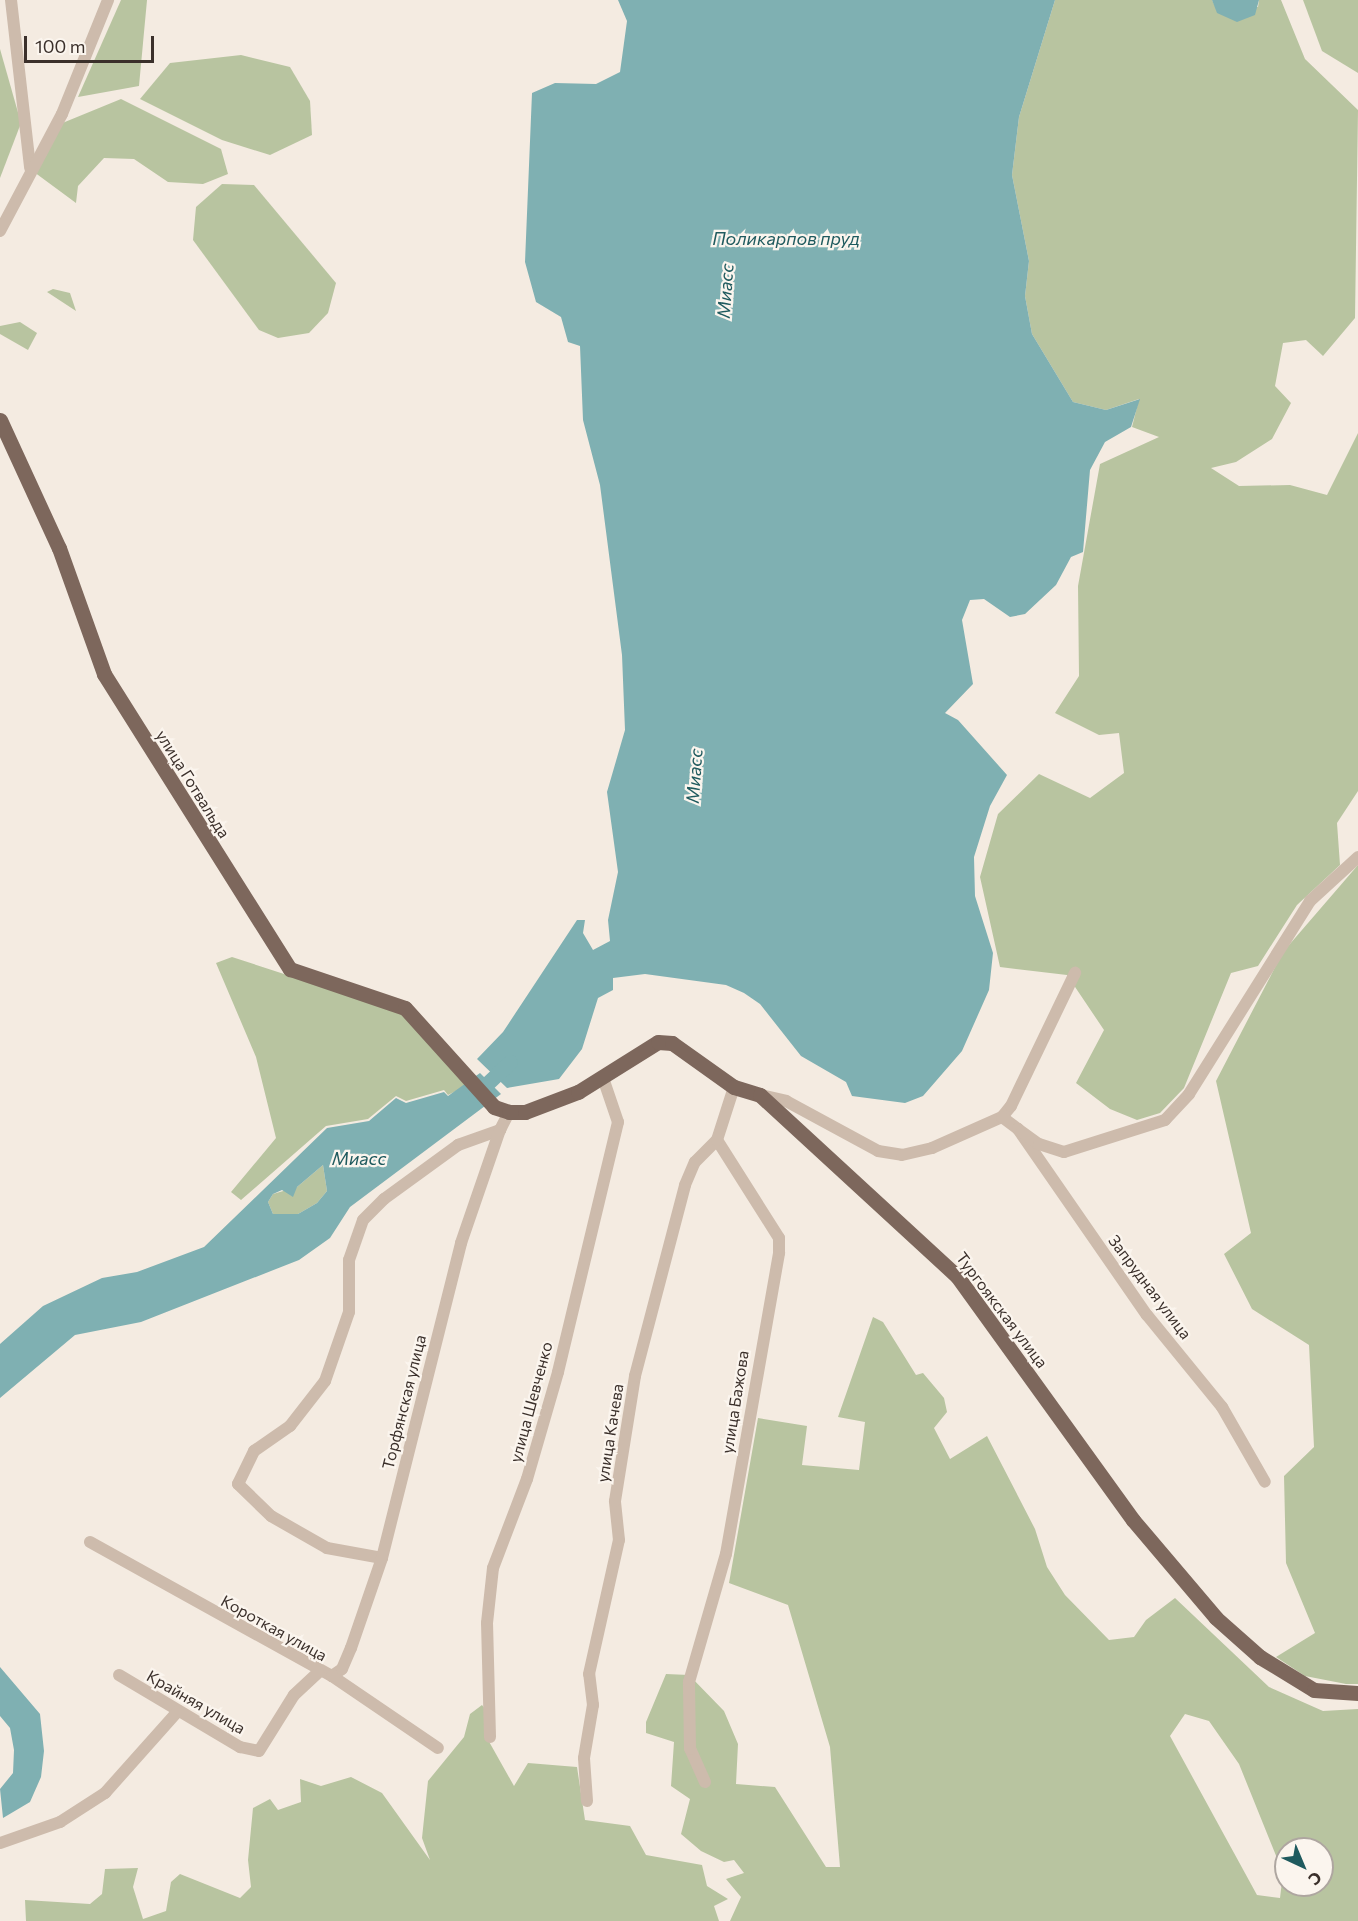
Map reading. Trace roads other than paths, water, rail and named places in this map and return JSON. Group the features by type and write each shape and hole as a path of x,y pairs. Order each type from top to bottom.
{"main road":[{"name":"улица Готвальда","path":"0,420 59,548 104,674 273,950 290,969 405,1008 494,1107 509,1112"},
{"name":"Тургоякская улица","path":"509,1112 552,1103 603,1078 642,1047 658,1042 688,1052 734,1087 760,1095 957,1276 1195,1597 1260,1657 1314,1690 1358,1693"}],"street":[{"path":"10,0 30,169"},
{"path":"0,231 81,72 108,0"},
{"path":"1018,1129 1039,1144 1064,1152 1165,1120 1189,1094 1310,901 1358,857"},
{"path":"760,1095 786,1101 878,1152 902,1155 1002,1117 1075,973"},
{"name":"улица Шевченко","path":"490,1737 487,1623 493,1568 527,1479 555,1383 618,1122 603,1078"},
{"name":"улица Качева","path":"587,1801 584,1758 593,1705 590,1674 619,1540 615,1501 635,1376 685,1185 695,1162 717,1140 734,1087"},
{"name":"Торфянская улица","path":"332,1676 342,1669 351,1648 382,1558 461,1243 500,1130 509,1112"},
{"name":"Запрудная улица","path":"1002,1117 1018,1129 1147,1315 1222,1407 1265,1482"},
{"path":"382,1558 327,1548 271,1516 238,1484 254,1451 290,1426 325,1381 350,1312 349,1260 363,1220 458,1145 500,1130"},
{"name":"улица Бажова","path":"705,1782 690,1749 688,1682 726,1554 779,1253 779,1238 717,1140"},
{"name":"Короткая улица","path":"90,1542 318,1673 332,1676 438,1748"},
{"name":"Крайняя улица","path":"119,1675 240,1747 259,1751 294,1695 318,1673"},
{"path":"0,1843 60,1822 105,1793 178,1711"}],"water":[{"name":"Поликарпов пруд","path":"618,0 1055,0 1019,117 1012,175 1029,261 1025,296 1032,334 1073,402 1106,410 1140,399 1131,427 1105,442 1090,470 1083,552 1071,557 1056,585 1025,614 1010,617 984,599 970,600 962,620 973,684 945,713 958,720 1007,775 990,806 974,857 975,896 993,953 989,990 962,1051 923,1096 905,1103 852,1096 846,1082 801,1056 760,1004 744,993 726,985 645,974 613,978 613,990 598,998 582,1049 559,1079 507,1088 477,1059 503,1032 577,920 585,920 583,933 593,950 610,941 608,920 618,872 607,792 625,730 622,655 600,485 583,420 580,346 568,342 561,317 536,302 525,262 532,93 555,83 596,84 620,72 627,21"},
{"path":"1212,0 1259,0 1255,15 1237,22 1217,13"},
{"name":"Миасс","path":"480,1073 501,1094 350,1207 330,1238 299,1260 141,1322 75,1335 0,1398 0,1344 43,1306 102,1278 137,1272 204,1247 327,1128 369,1121 396,1098 406,1103 444,1092 448,1096","holes":["323,1165 327,1191 317,1203 298,1214 273,1214 268,1202 273,1194 282,1190 293,1197 297,1187"]},
{"path":"0,1667 40,1714 44,1751 41,1777 30,1802 3,1818 0,1789 13,1773 14,1750 10,1728 0,1716"}],"waterway":[{"name":"Миасс","path":"475,1095 510,1062"}]}
